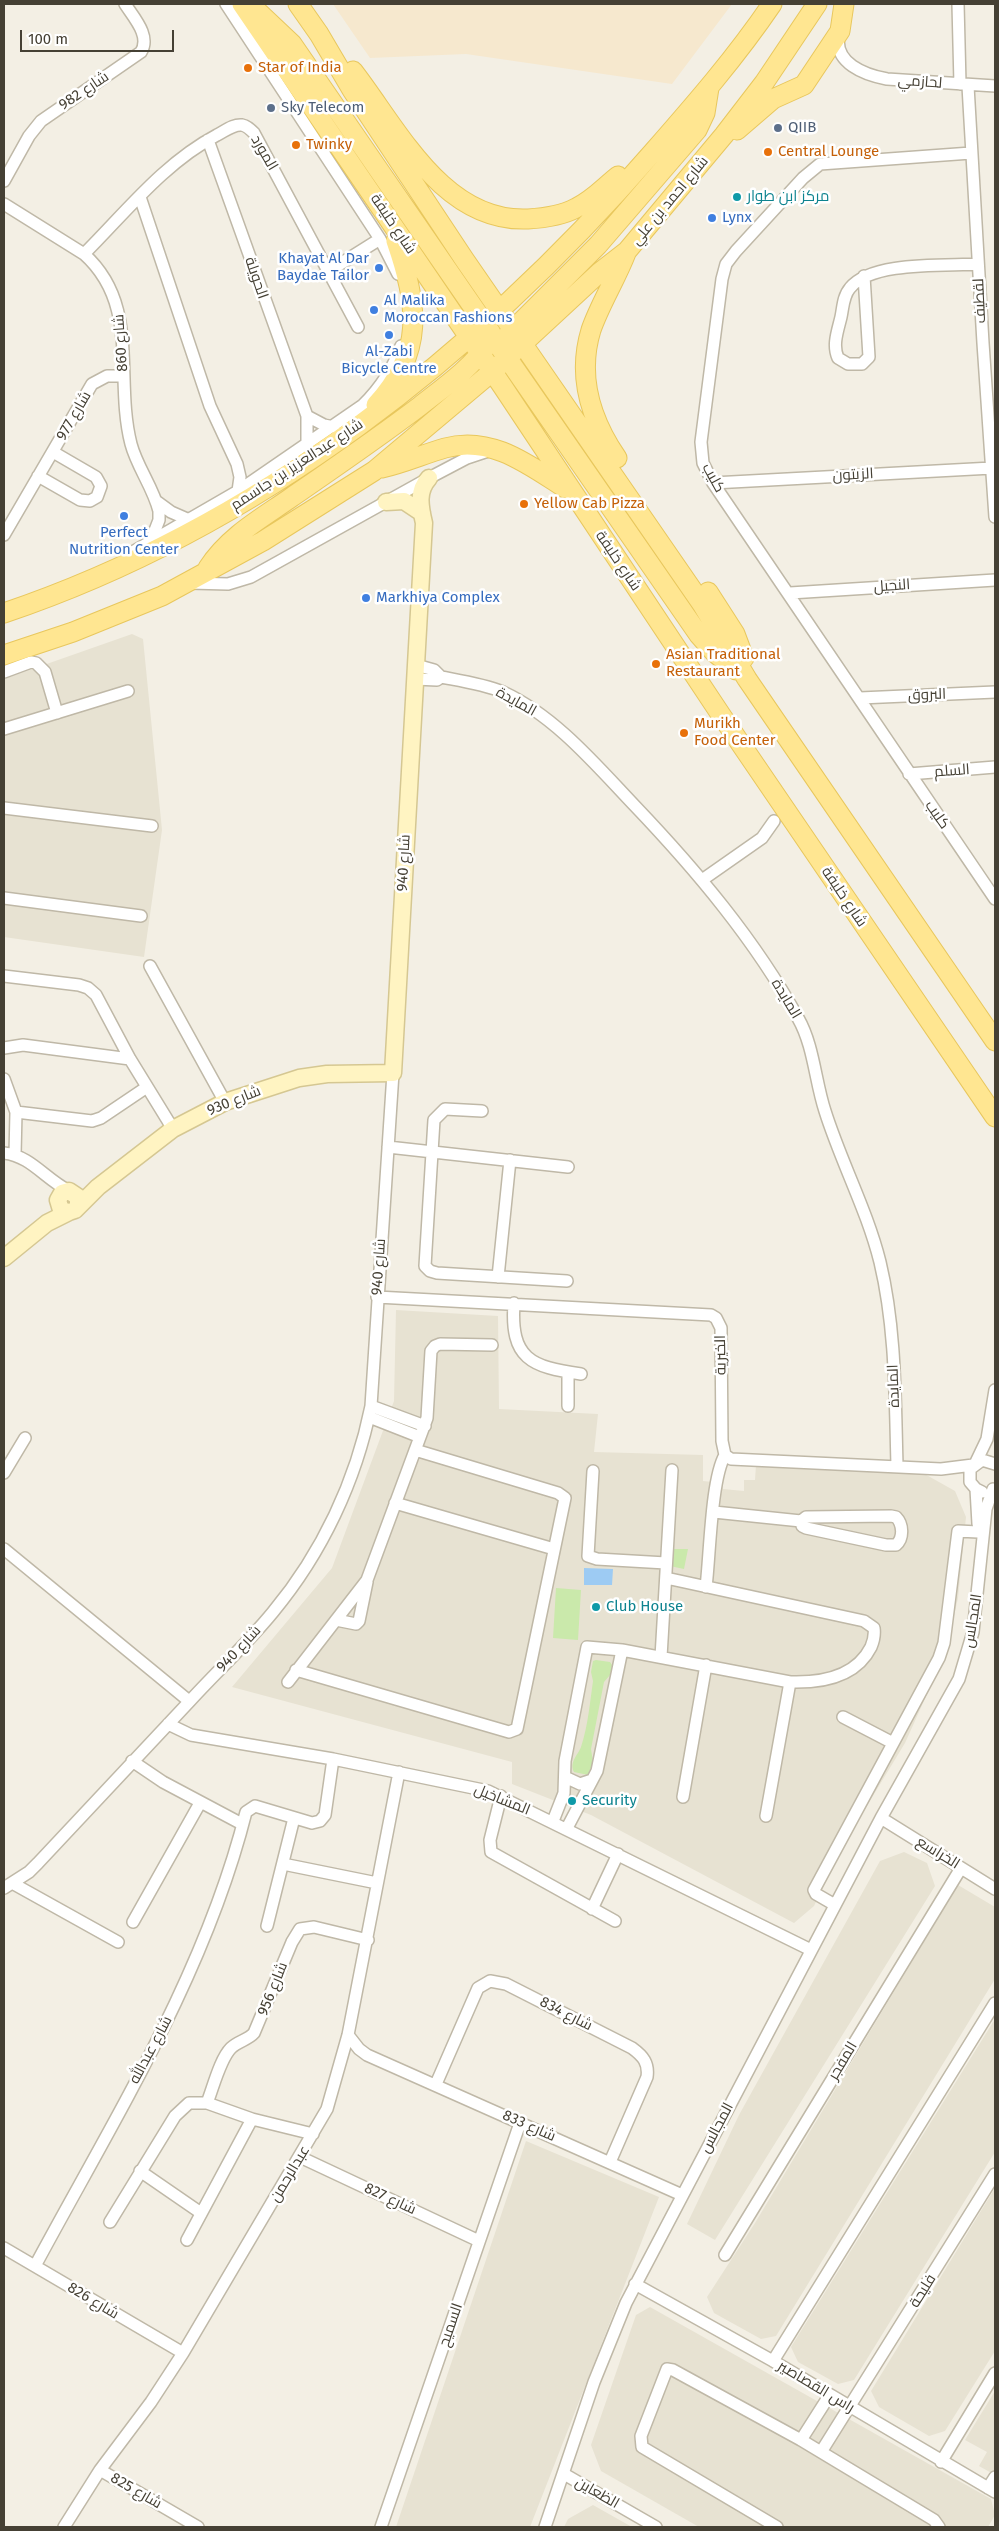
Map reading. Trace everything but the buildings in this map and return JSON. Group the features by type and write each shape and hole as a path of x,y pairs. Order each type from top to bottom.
{"main road":[{"name":"شارع خليفة","path":"242,4 470,337 499,342 696,596 747,679 995,1041"},
{"path":"249,4 292,44 499,342"},
{"name":"شارع خليفة","path":"298,4 319,34 352,90 499,310 499,342 493,372 572,493 995,1117"},
{"path":"499,310 568,246 642,165 727,67 772,4"},
{"name":"شارع احمد بن علي","path":"499,342 627,251 724,135 764,83 817,4"},
{"path":"724,135 743,126 773,99 801,88 822,60 840,31 844,4"},
{"path":"319,34 351,69 429,172 451,194 469,206 489,214 516,220 543,218 566,213 588,201 620,174 642,165"},
{"path":"205,573 216,556 240,532 373,442 499,342 598,245 697,130 704,113 710,87"},
{"path":"338,432 388,392 403,367 414,334 414,311 408,276 388,216"},
{"path":"627,251 588,341 586,377 589,402 598,426 612,451 735,634 741,648 747,679"},
{"name":"شارع عبدالعزيز بن جاسمم","path":"4,613 57,595 109,570 208,521 299,468 338,432 388,406 470,337"},
{"path":"4,654 112,618 188,583 263,541 374,471 493,372"},
{"path":"374,471 446,448 465,445 495,448 514,456 572,493"},
{"path":"721,714 772,807 774,821"}],"street":[{"name":"شارع 982","path":"4,181 29,136 40,121 141,52 144,47 144,36 125,4"},
{"name":"شارع خليفة","path":"226,4 394,263 402,287 405,307 404,331 400,348"},
{"name":"لقطيف","path":"958,4 971,153 982,344 995,517"},
{"path":"840,31 838,38 840,52 849,63"},
{"name":"لحازمي","path":"822,60 831,59 849,63 873,76 887,79 995,86"},
{"name":"المورد","path":"84,254 170,166 208,140 234,126 248,127 254,133 358,327"},
{"name":"الحويلة","path":"208,140 307,416 307,445"},
{"name":"كليب","path":"971,153 820,164 803,178 730,258 722,279 701,442 703,463 713,483 790,593 909,774 995,899"},
{"path":"140,197 210,406 238,464 240,477 238,491"},
{"name":"شارع 860","path":"4,204 84,254 104,274 118,306 122,324 123,376 132,445 156,501 159,520 152,538"},
{"path":"329,271 380,239"},
{"path":"864,276 870,352 866,361 862,364 848,364 838,358 836,344 846,293 864,276 884,270 978,264"},
{"path":"982,344 995,343"},
{"name":"شارع عبدالعزيز بن جاسمم","path":"109,570 152,538 238,491 307,445 338,432 379,389 400,348"},
{"name":"شارع 977","path":"4,535 92,384 107,376 123,376"},
{"path":"307,416 338,432"},
{"path":"188,583 214,585 239,582 467,458 495,448"},
{"name":"شارع 977","path":"38,476 80,500 90,501 97,497 101,486 96,477 53,452"},
{"path":"238,464 248,472 259,477"},
{"name":"الزيتون","path":"713,483 992,468"},
{"name":"شارع 940","path":"8,1886 38,1863 273,1612 305,1571 333,1519 358,1456 370,1411 393,1073 424,523 420,493 422,486 429,478"},
{"path":"156,501 171,512 187,519"},
{"path":"386,502 404,501 422,513"},
{"name":"النجيل","path":"790,593 995,580"},
{"path":"4,672 31,662 36,663 45,672 57,713"},
{"name":"المايدة","path":"415,672 437,680 441,677 500,691 543,717 620,790 702,880 774,978 800,1021 811,1054 826,1114 872,1233 885,1286 893,1339 897,1465"},
{"path":"4,729 128,692"},
{"name":"البروق","path":"860,698 995,692"},
{"name":"السلم","path":"909,774 995,768"},
{"path":"4,808 152,826"},
{"path":"702,880 762,838 774,821"},
{"path":"4,898 141,916"},
{"path":"150,966 225,1102"},
{"path":"4,976 79,985 88,988 96,995 130,1059 174,1129"},
{"path":"4,1048 23,1045 130,1059"},
{"name":"شارع 930","path":"5,1254 47,1223 68,1201 98,1187 174,1129 225,1102 298,1078 327,1074 393,1073"},
{"path":"4,1079 16,1112 9,1154 28,1161 68,1201"},
{"path":"16,1112 96,1120 147,1087"},
{"path":"482,1111 445,1109 438,1113 434,1120 425,1266 433,1273 567,1281"},
{"path":"388,1147 568,1167"},
{"path":"498,1277 510,1160"},
{"name":"الخيرية","path":"377,1296 706,1313 716,1318 721,1328 722,1442 725,1454"},
{"path":"514,1303 514,1337 533,1362 548,1369 581,1374"},
{"path":"336,1620 356,1624 359,1621 367,1580 422,1432 429,1407 430,1359 435,1346 440,1344 492,1345"},
{"path":"568,1372 568,1406"},
{"path":"974,1464 987,1439 995,1390"},
{"path":"370,1411 422,1432"},
{"path":"994,1463 992,1447 995,1429"},
{"path":"5,1468 25,1438"},
{"path":"296,1670 513,1732 519,1724 554,1549 566,1501 562,1495 415,1450"},
{"path":"706,1587 720,1466 725,1454 736,1461 897,1465 941,1469 988,1460 994,1463"},
{"name":"المجالس","path":"922,1742 923,1733 950,1682 962,1651 978,1532 973,1486 969,1473 974,1464"},
{"path":"941,1469 984,1492 994,1489"},
{"path":"661,1657 672,1470"},
{"path":"593,1471 588,1556 597,1559 666,1563"},
{"name":"المجالس","path":"545,2527 602,2359 635,2284 881,1818 922,1742 925,1740 953,1691 969,1652 986,1509 994,1489"},
{"path":"395,1503 554,1549"},
{"path":"714,1512 800,1521 806,1517 891,1516 896,1517 901,1524 901,1538 896,1545 886,1545 806,1528 802,1526 800,1521"},
{"path":"835,1905 816,1894 814,1890 942,1650 957,1533 961,1530 978,1532"},
{"path":"4,1549 189,1701"},
{"path":"553,1821 562,1802 566,1761 588,1646 622,1650 790,1682 818,1682 843,1674 859,1663 868,1653 874,1640 874,1628 864,1621 666,1578"},
{"path":"288,1682 367,1580"},
{"path":"567,1828 592,1780 599,1762 622,1650"},
{"path":"683,1797 706,1665"},
{"path":"766,1816 790,1682"},
{"path":"843,1717 893,1744"},
{"name":"المشاخيل","path":"168,1724 191,1735 333,1759 474,1787 501,1796 811,1950"},
{"name":"شارع عبدالله","path":"35,2266 164,2028 201,1950 246,1812 255,1806 312,1823 323,1818 333,1759"},
{"path":"132,1762 200,1803 242,1824"},
{"name":"عبدالرحمن","path":"64,2527 100,2470 151,2402 183,2354 327,2109 342,2062 348,2035 368,1940 399,1772"},
{"path":"565,1777 580,1784 592,1780"},
{"path":"501,1796 490,1840 490,1852 615,1921"},
{"path":"133,1922 200,1803"},
{"path":"267,1926 294,1818"},
{"name":"الخراسع","path":"881,1818 995,1889"},
{"path":"592,1909 618,1854"},
{"path":"283,1864 377,1883"},
{"name":"المفجر","path":"725,2255 961,1868"},
{"path":"8,1886 118,1942"},
{"name":"شارع 956","path":"207,2103 226,2054 236,2044 250,2038 254,2033 292,1942 300,1929 314,1927 368,1940"},
{"name":"شارع 834","path":"436,2084 478,1988 490,1981 506,1984 632,2048 646,2061 648,2068 646,2077 610,2162"},
{"path":"772,2361 995,2003"},
{"name":"شارع 833","path":"348,2035 359,2049 375,2058 682,2195"},
{"name":"شارع 833","path":"342,2062 358,2057 375,2058"},
{"path":"110,2222 140,2171 180,2110 189,2103 207,2103 252,2119 314,2134"},
{"path":"187,2240 252,2119"},
{"name":"السميح","path":"381,2527 520,2123"},
{"name":"شارع 827","path":"300,2157 479,2241"},
{"path":"140,2171 201,2212"},
{"name":"فليحة","path":"821,2452 995,2174"},
{"name":"شارع 826","path":"4,2248 183,2354"},
{"name":"راس القصاصير","path":"635,2284 772,2361 941,2462 992,2490"},
{"path":"777,2527 646,2450 640,2444 641,2436 664,2373 669,2369 801,2440 934,2520 939,2527"},
{"path":"941,2462 995,2373"},
{"path":"801,2440 829,2396"},
{"name":"شارع 825","path":"100,2470 198,2527"},
{"name":"الظعاين","path":"564,2474 656,2527"},
{"path":"992,2490 995,2477"}],"shaded area":[{"path":"333,4 732,4 672,84 466,54 370,58"},
{"path":"132,634 143,639 162,830 144,957 4,937 4,679"},
{"path":"396,1310 498,1316 499,1409 598,1414 594,1452 703,1455 703,1481 722,1483 723,1489 744,1491 744,1480 755,1480 756,1465 914,1468 955,1491 966,1517 958,1598 946,1652 905,1743 845,1842 814,1906 794,1923 591,1815 512,1784 512,1762 232,1687 332,1568 394,1401"},
{"path":"904,1852 927,1863 935,1886 715,2240 687,2224 739,2115 880,1861"},
{"path":"958,1885 995,1907 995,1979 776,2336 761,2339 714,2313 707,2297 755,2223"},
{"path":"995,2019 995,2152 854,2380 838,2384 798,2362 791,2347"},
{"path":"526,2141 659,2197 530,2527 396,2527"},
{"path":"995,2188 995,2351 945,2431 929,2436 879,2407 871,2391"},
{"path":"650,2307 991,2499 995,2515 988,2527 699,2527 601,2471 591,2445 636,2315"},
{"path":"995,2391 995,2475 979,2466 987,2452 965,2440"},
{"path":"593,2505 632,2527 564,2527 568,2519"}],"green space":[{"path":"671,1549 688,1549 684,1569 670,1566"},
{"path":"556,1588 581,1590 578,1640 553,1638"},
{"path":"593,1661 610,1662 612,1665 610,1675 604,1682 591,1749 593,1762 588,1775 574,1772 573,1765 574,1759 581,1747 585,1731 593,1681 591,1672"}],"water":[{"path":"584,1568 613,1569 612,1585 584,1585"}],"place":[{"name":"Star of India","path":"248,68"},
{"name":"Sky Telecom","path":"271,108"},
{"name":"QIIB","path":"778,128"},
{"name":"Twinky","path":"296,145"},
{"name":"Central Lounge","path":"768,152"},
{"name":"مركز ابن طوار","path":"737,197"},
{"name":"Lynx","path":"712,218"},
{"name":"Khayat Al Dar Baydae Tailor","path":"379,268"},
{"name":"Al Malika Moroccan Fashions","path":"374,310"},
{"name":"Al-Zabi Bicycle Centre","path":"389,335"},
{"name":"Yellow Cab Pizza","path":"524,504"},
{"name":"Perfect Nutrition Center","path":"124,516"},
{"name":"Markhiya Complex","path":"366,598"},
{"name":"Asian Traditional Restaurant","path":"656,664"},
{"name":"Murikh Food Center","path":"684,733"},
{"name":"Club House","path":"596,1607"},
{"name":"Security","path":"572,1801"}]}
